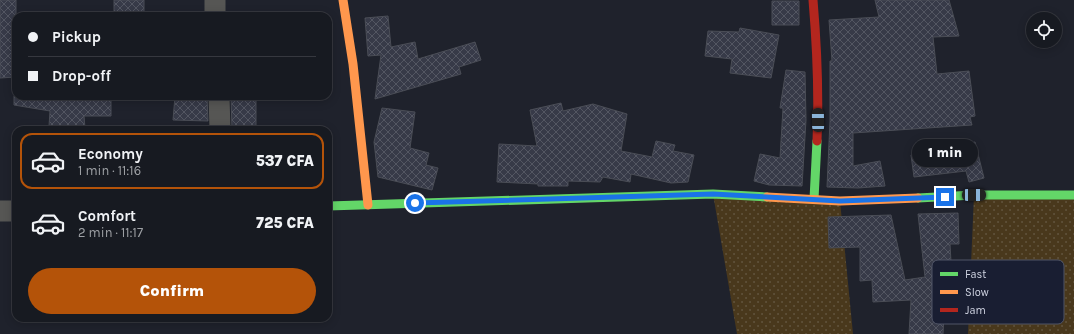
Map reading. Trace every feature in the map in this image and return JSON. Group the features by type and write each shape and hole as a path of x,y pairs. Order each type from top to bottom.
{"street":[{"path":"215,0 215,12"},
{"path":"343,0 353,64 368,205"},
{"path":"813,0 817,45 818,120 814,200"},
{"path":"219,100 220,126"},
{"path":"332,206 713,194 840,201 974,195 1074,195"},
{"path":"0,211 12,211"}],"shaded area":[{"path":"713,194 840,201 853,334 737,334"},
{"path":"974,195 1074,195 1074,334 968,334 968,324 1064,324 1064,260 971,260"}],"building":[{"path":"0,0 16,0 16,12 12,12 12,77 0,78"},
{"path":"114,0 144,0 144,12 114,12"},
{"path":"875,0 949,0 959,36 933,37 937,74 969,71 975,116 970,117 972,125 853,133 853,166 880,161 885,186 858,188 827,187 830,121 830,61 832,61 829,20 879,17"},
{"path":"772,1 799,1 799,25 772,25"},
{"path":"388,16 391,47 415,42 418,59 475,42 481,60 459,67 461,74 375,99 381,55 368,56 365,18"},
{"path":"740,28 779,35 771,78 730,73 732,59 705,56 708,31 739,32"},
{"path":"786,70 805,72 806,120 802,186 769,185 754,181 760,154 780,158 783,108 780,108"},
{"path":"14,100 111,100 111,116 84,116 85,126 49,126 50,111 14,105"},
{"path":"175,100 207,100 208,121 173,120"},
{"path":"231,100 256,100 256,126 232,126"},
{"path":"561,103 563,111 593,104 627,114 621,151 652,157 656,141 675,145 673,151 694,155 688,182 671,183 631,174 630,182 603,177 600,182 568,181 568,186 538,186 538,184 497,182 499,144 537,146 530,110"},
{"path":"382,108 415,112 410,148 429,153 426,165 438,168 432,190 378,177 374,142"},
{"path":"975,142 984,178 969,182 966,171 914,177 911,155"},
{"path":"958,213 959,244 950,244 951,260 932,260 932,324 944,324 943,334 909,334 911,300 873,302 872,280 860,281 860,247 829,248 828,217 891,215 905,280 925,277 918,214"}],"traffic: fast":[{"path":"814,199 817,141"},
{"path":"332,206 713,194 767,197"},
{"path":"918,198 974,195 1074,195"}],"traffic: slow":[{"path":"343,0 353,64 368,205"},
{"path":"767,197 840,201 918,198"}],"traffic: jam":[{"path":"813,0 817,70 817,141"}],"route":[{"path":"415,203 713,194 840,201 945,197"}]}
